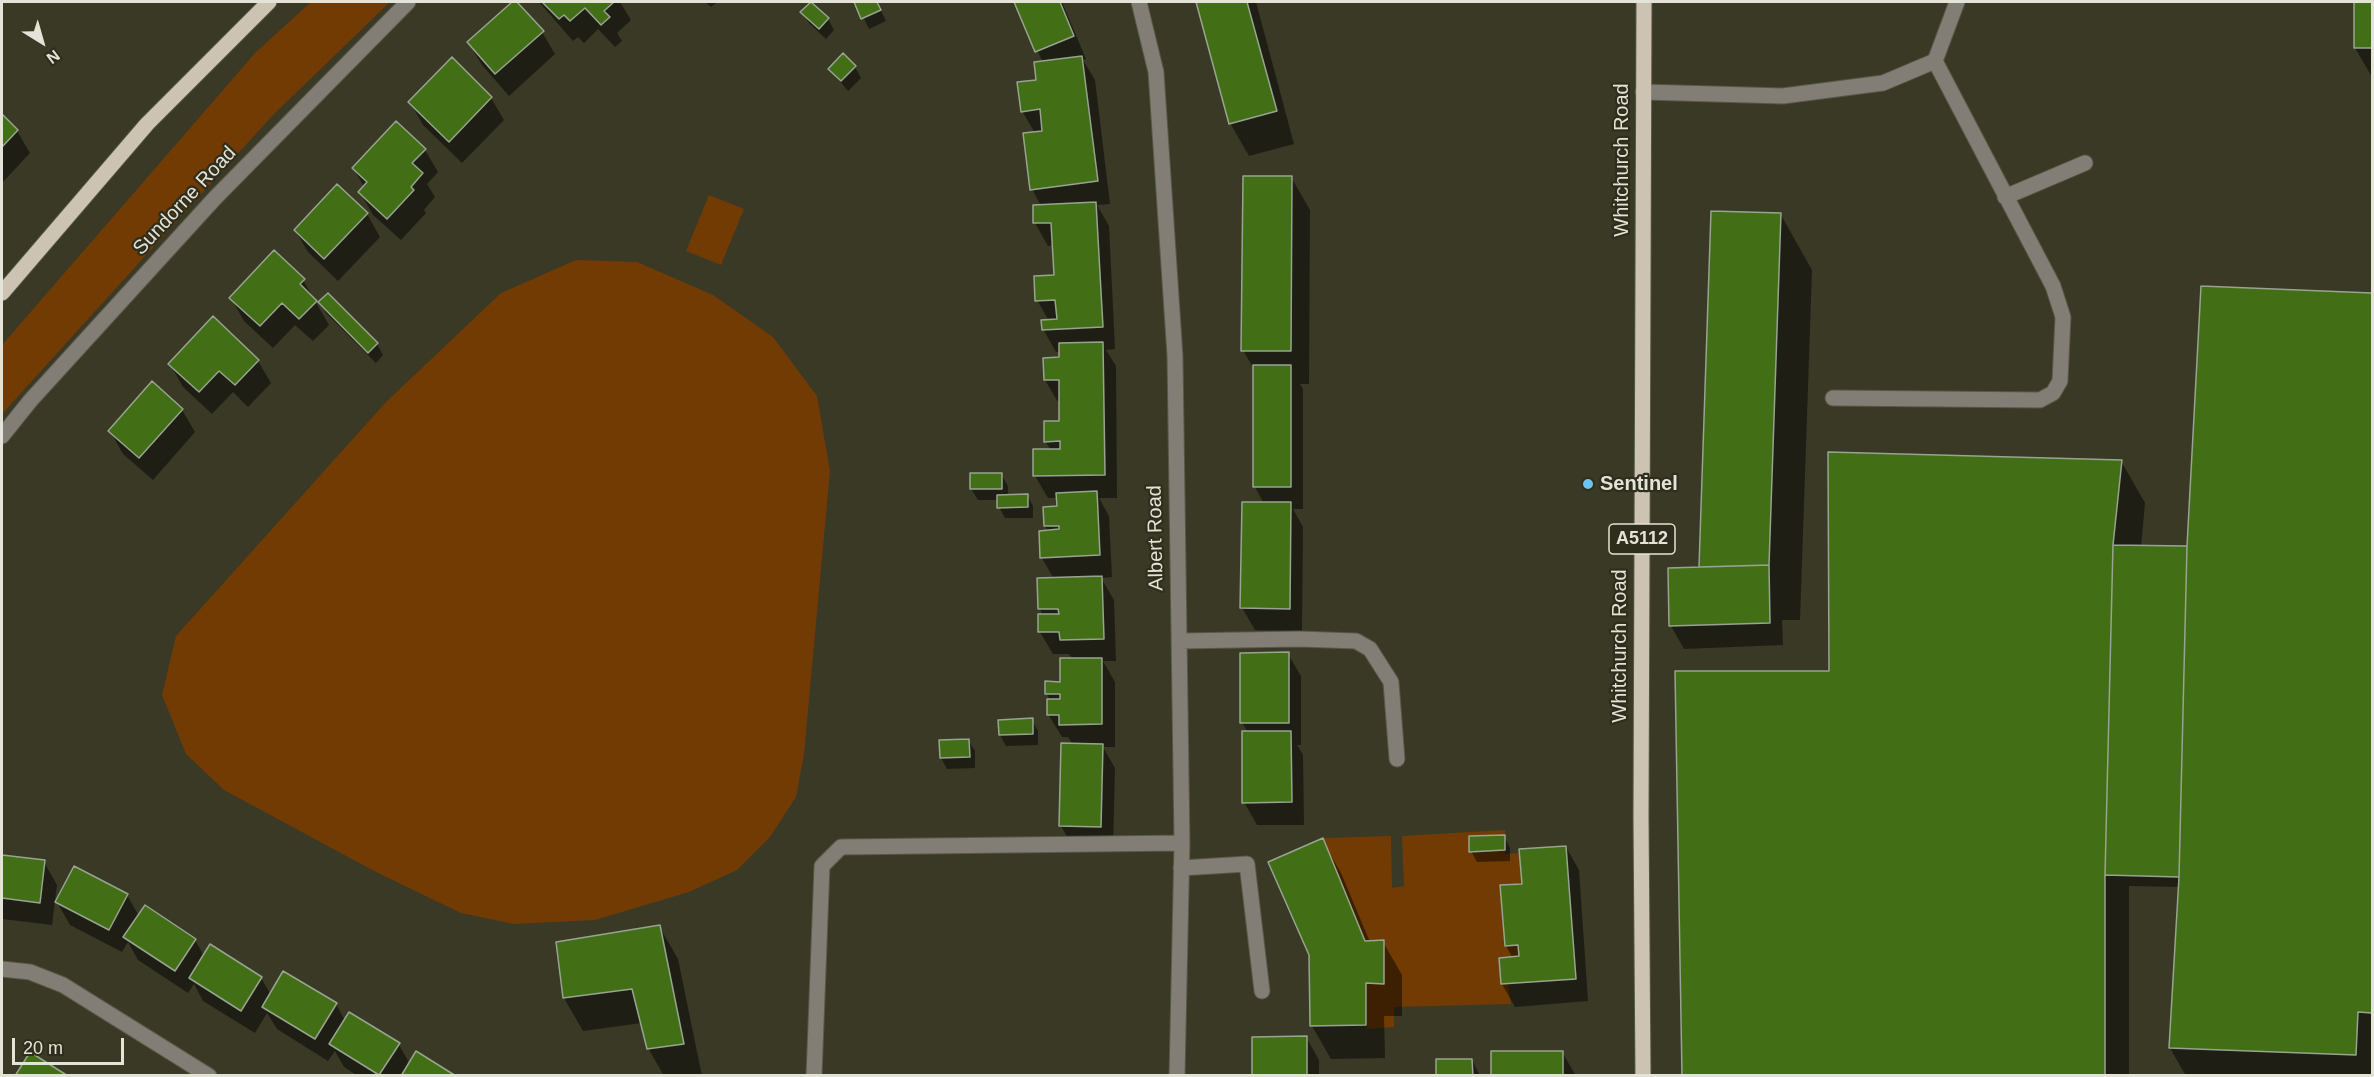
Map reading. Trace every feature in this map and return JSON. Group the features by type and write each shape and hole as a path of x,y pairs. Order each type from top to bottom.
{"main road":[{"path":"2,293 147,124 269,2"},
{"name":"Whitchurch Road","path":"1643,1076 1641,804 1644,2"}],"street":[{"name":"Sundorne Road","path":"2,436 30,401 215,198 408,2"},
{"name":"Albert Road","path":"1139,2 1156,72 1174,356 1182,843 1177,1076"},
{"path":"1643,92 1783,96 1883,83 1935,61 1957,2"},
{"path":"1833,398 2040,400 2053,393 2060,381 2062,317 2053,286 1935,61"},
{"path":"2005,197 2085,163"},
{"path":"1179,641 1299,639 1356,641 1370,649 1391,682 1397,759"},
{"path":"814,1076 822,866 841,847 1182,843"},
{"path":"1181,868 1247,864 1262,991"},
{"path":"2,969 30,972 63,984 208,1076"}],"shaded area":[{"path":"311,2 390,2 273,115 2,414 2,345 256,52"},
{"path":"709,195 744,209 721,265 686,251"},
{"path":"576,260 637,262 713,295 773,337 817,396 830,471 804,754 796,797 770,837 737,870 689,892 595,920 514,924 461,913 376,872 224,790 186,754 162,695 176,636 386,402 501,293"},
{"path":"1505,830 1505,835 1469,836 1470,852 1505,850 1505,854 1520,853 1522,884 1500,886 1504,946 1518,945 1519,956 1499,958 1501,984 1508,984 1511,1004 1394,1007 1394,1027 1367,1029 1366,983 1384,983 1384,941 1365,941 1323,838 1391,836 1392,888 1404,886 1402,836"}],"building":[{"path":"512,2 517,2 544,31 495,74 467,42"},
{"path":"542,2 614,2 604,11 610,17 601,25 585,8 570,21 564,15 559,19"},
{"path":"811,2 829,18 819,29 800,12"},
{"path":"854,2 877,2 881,10 861,19"},
{"path":"1014,2 1060,2 1074,36 1035,52"},
{"path":"1196,2 1247,2 1277,111 1229,124"},
{"path":"2354,2 2372,2 2372,48 2354,48"},
{"path":"843,53 856,66 841,81 828,69"},
{"path":"1082,56 1098,181 1030,190 1023,133 1042,131 1040,109 1021,112 1017,82 1036,80 1034,62"},
{"path":"452,57 492,97 449,142 408,102"},
{"path":"2,114 18,130 2,147"},
{"path":"396,121 426,149 412,163 423,173 411,187 414,190 387,219 358,192 367,182 352,168"},
{"path":"1243,176 1292,176 1291,351 1241,351"},
{"path":"337,184 368,213 324,259 294,230"},
{"path":"1096,202 1103,327 1042,330 1041,320 1057,319 1055,300 1035,301 1034,276 1054,275 1051,223 1033,223 1033,205"},
{"path":"1711,211 1781,213 1769,565 1699,567"},
{"path":"274,250 305,279 300,284 317,301 299,319 282,303 260,326 229,298"},
{"path":"2201,286 2372,293 2372,1013 2358,1012 2356,1055 2169,1048 2179,877 2187,546"},
{"path":"328,293 378,343 368,353 318,302"},
{"path":"213,316 259,360 235,385 219,371 199,392 168,364"},
{"path":"1103,342 1105,475 1033,476 1033,449 1060,449 1060,441 1044,442 1044,421 1059,421 1059,380 1044,380 1043,358 1059,357 1059,343"},
{"path":"1253,365 1291,365 1291,487 1253,487"},
{"path":"152,381 183,409 139,458 108,431"},
{"path":"1828,452 2122,460 2113,545 2105,875 2105,1076 1682,1076 1675,671 1829,671"},
{"path":"970,473 1002,473 1002,489 970,489"},
{"path":"1097,491 1100,555 1040,558 1039,531 1059,529 1059,526 1044,526 1043,507 1057,506 1056,493"},
{"path":"1028,494 1028,507 997,508 997,495"},
{"path":"1242,502 1291,502 1290,609 1240,608"},
{"path":"2113,545 2187,546 2179,877 2105,875"},
{"path":"1769,565 1770,623 1669,626 1668,568"},
{"path":"1102,576 1104,639 1060,640 1059,632 1038,632 1038,614 1059,614 1058,609 1038,609 1037,578"},
{"path":"1289,652 1289,723 1240,723 1240,653"},
{"path":"1060,658 1102,658 1102,724 1059,725 1059,715 1047,715 1047,699 1060,699 1060,694 1045,694 1045,681 1060,682"},
{"path":"1033,718 1033,734 999,735 998,720"},
{"path":"1242,731 1291,731 1292,802 1242,803"},
{"path":"969,739 970,757 940,758 939,740"},
{"path":"1061,743 1103,744 1101,827 1059,826"},
{"path":"1505,835 1505,850 1469,852 1469,836"},
{"path":"1323,838 1365,941 1384,940 1384,984 1366,983 1366,1025 1310,1026 1309,955 1268,862"},
{"path":"1566,846 1576,979 1501,984 1499,958 1519,956 1518,945 1505,946 1500,885 1522,884 1519,849"},
{"path":"2,855 45,860 40,903 2,898"},
{"path":"74,866 128,894 109,930 55,902"},
{"path":"145,905 196,939 175,971 123,937"},
{"path":"660,925 684,1044 647,1049 632,989 563,998 556,942"},
{"path":"210,944 262,977 241,1011 189,978"},
{"path":"283,971 337,1003 315,1039 262,1007"},
{"path":"349,1012 400,1043 379,1075 329,1044"},
{"path":"1307,1036 1307,1076 1252,1076 1252,1037"},
{"path":"416,1051 456,1076 401,1076"},
{"path":"1491,1051 1563,1051 1563,1076 1491,1076"},
{"path":"30,1052 68,1076 15,1076"},
{"path":"1436,1059 1472,1059 1473,1076 1436,1076"}],"place":[{"name":"Sentinel","path":"1588,484"}]}
